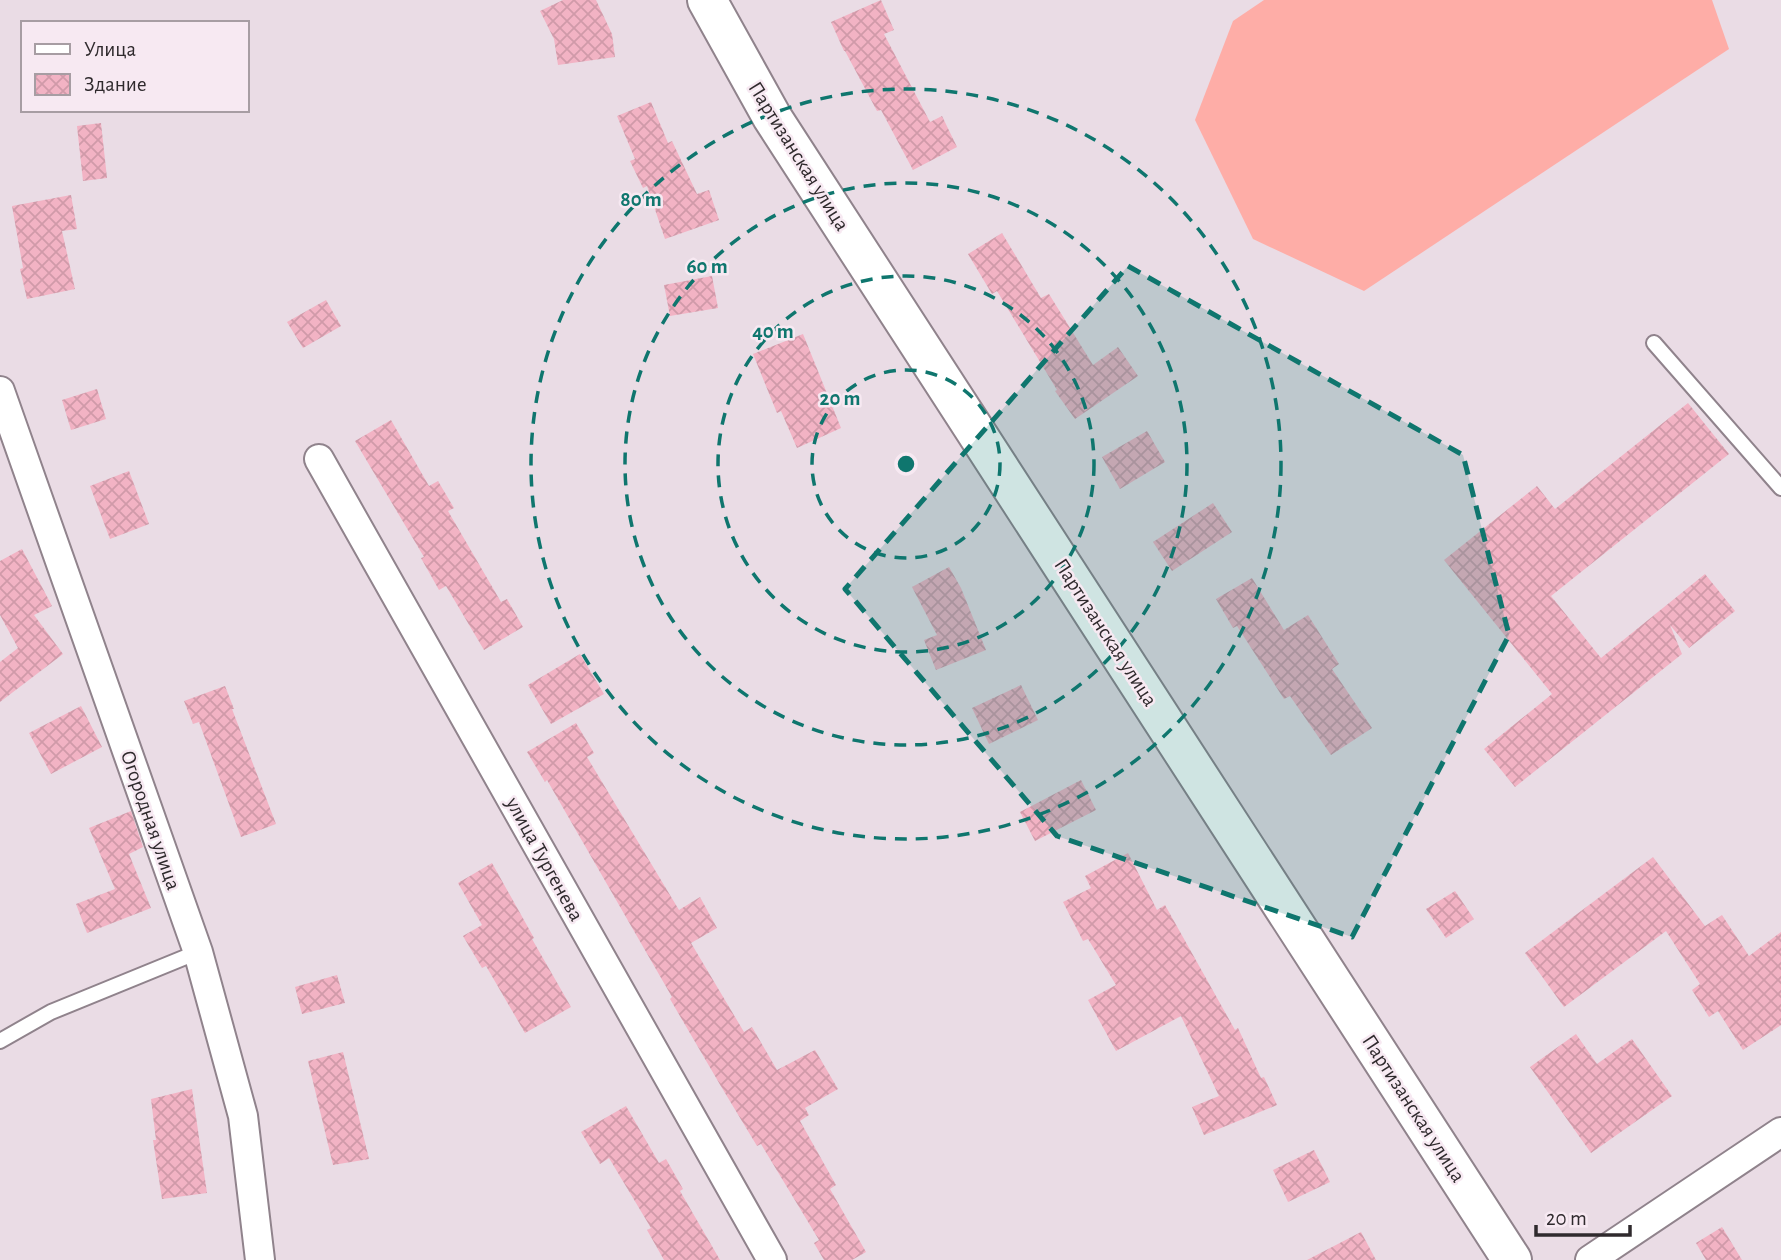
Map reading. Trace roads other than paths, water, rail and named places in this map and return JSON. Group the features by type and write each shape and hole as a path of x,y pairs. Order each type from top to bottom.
{"street":[{"name":"Партизанская улица","path":"706,0 772,117 1512,1260"},
{"name":"Огородная улица","path":"0,391 198,952 243,1116 260,1260"},
{"name":"улица Тургенева","path":"319,459 772,1260"},
{"path":"1590,1260 1781,1132"}],"lane":[{"path":"1654,343 1781,488"},
{"path":"0,1041 51,1012 198,952"}]}
